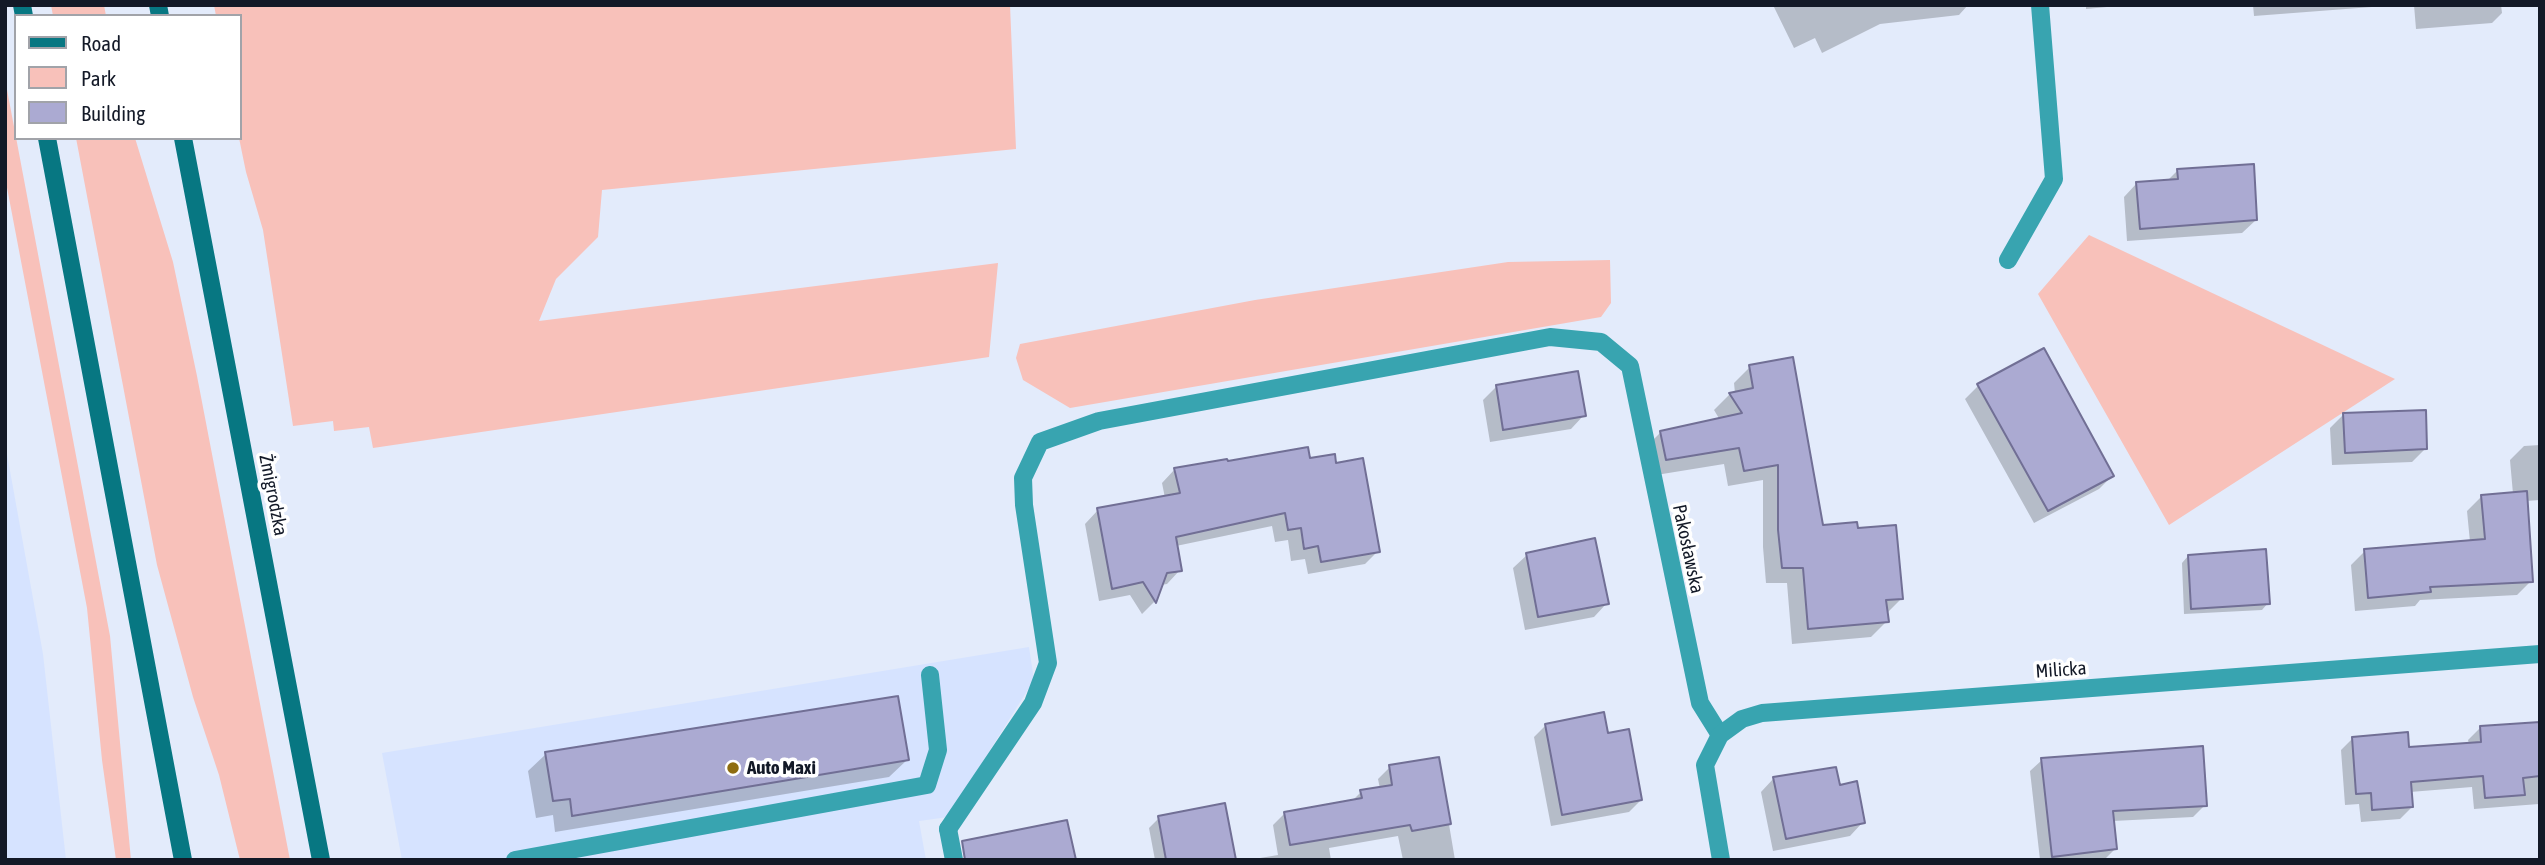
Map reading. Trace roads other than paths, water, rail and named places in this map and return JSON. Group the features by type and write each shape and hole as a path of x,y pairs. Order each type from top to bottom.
{"main road":[{"path":"47,140 183,860"},
{"name":"Żmigrodzka","path":"183,140 321,860"}],"street":[{"path":"2008,260 2054,179 2040,5"},
{"name":"Pakosławska","path":"954,860 948,829 1033,703 1048,663 1024,505 1023,478 1040,442 1099,421 1550,337 1601,342 1630,366 1700,703 1720,735"},
{"name":"Milicka","path":"1720,735 1742,719 1762,713 2540,654"},
{"path":"515,860 927,785 938,750 930,675"},
{"path":"1720,735 1705,765 1721,860"}],"place":[{"name":"Auto Maxi","path":"733,768"}]}
